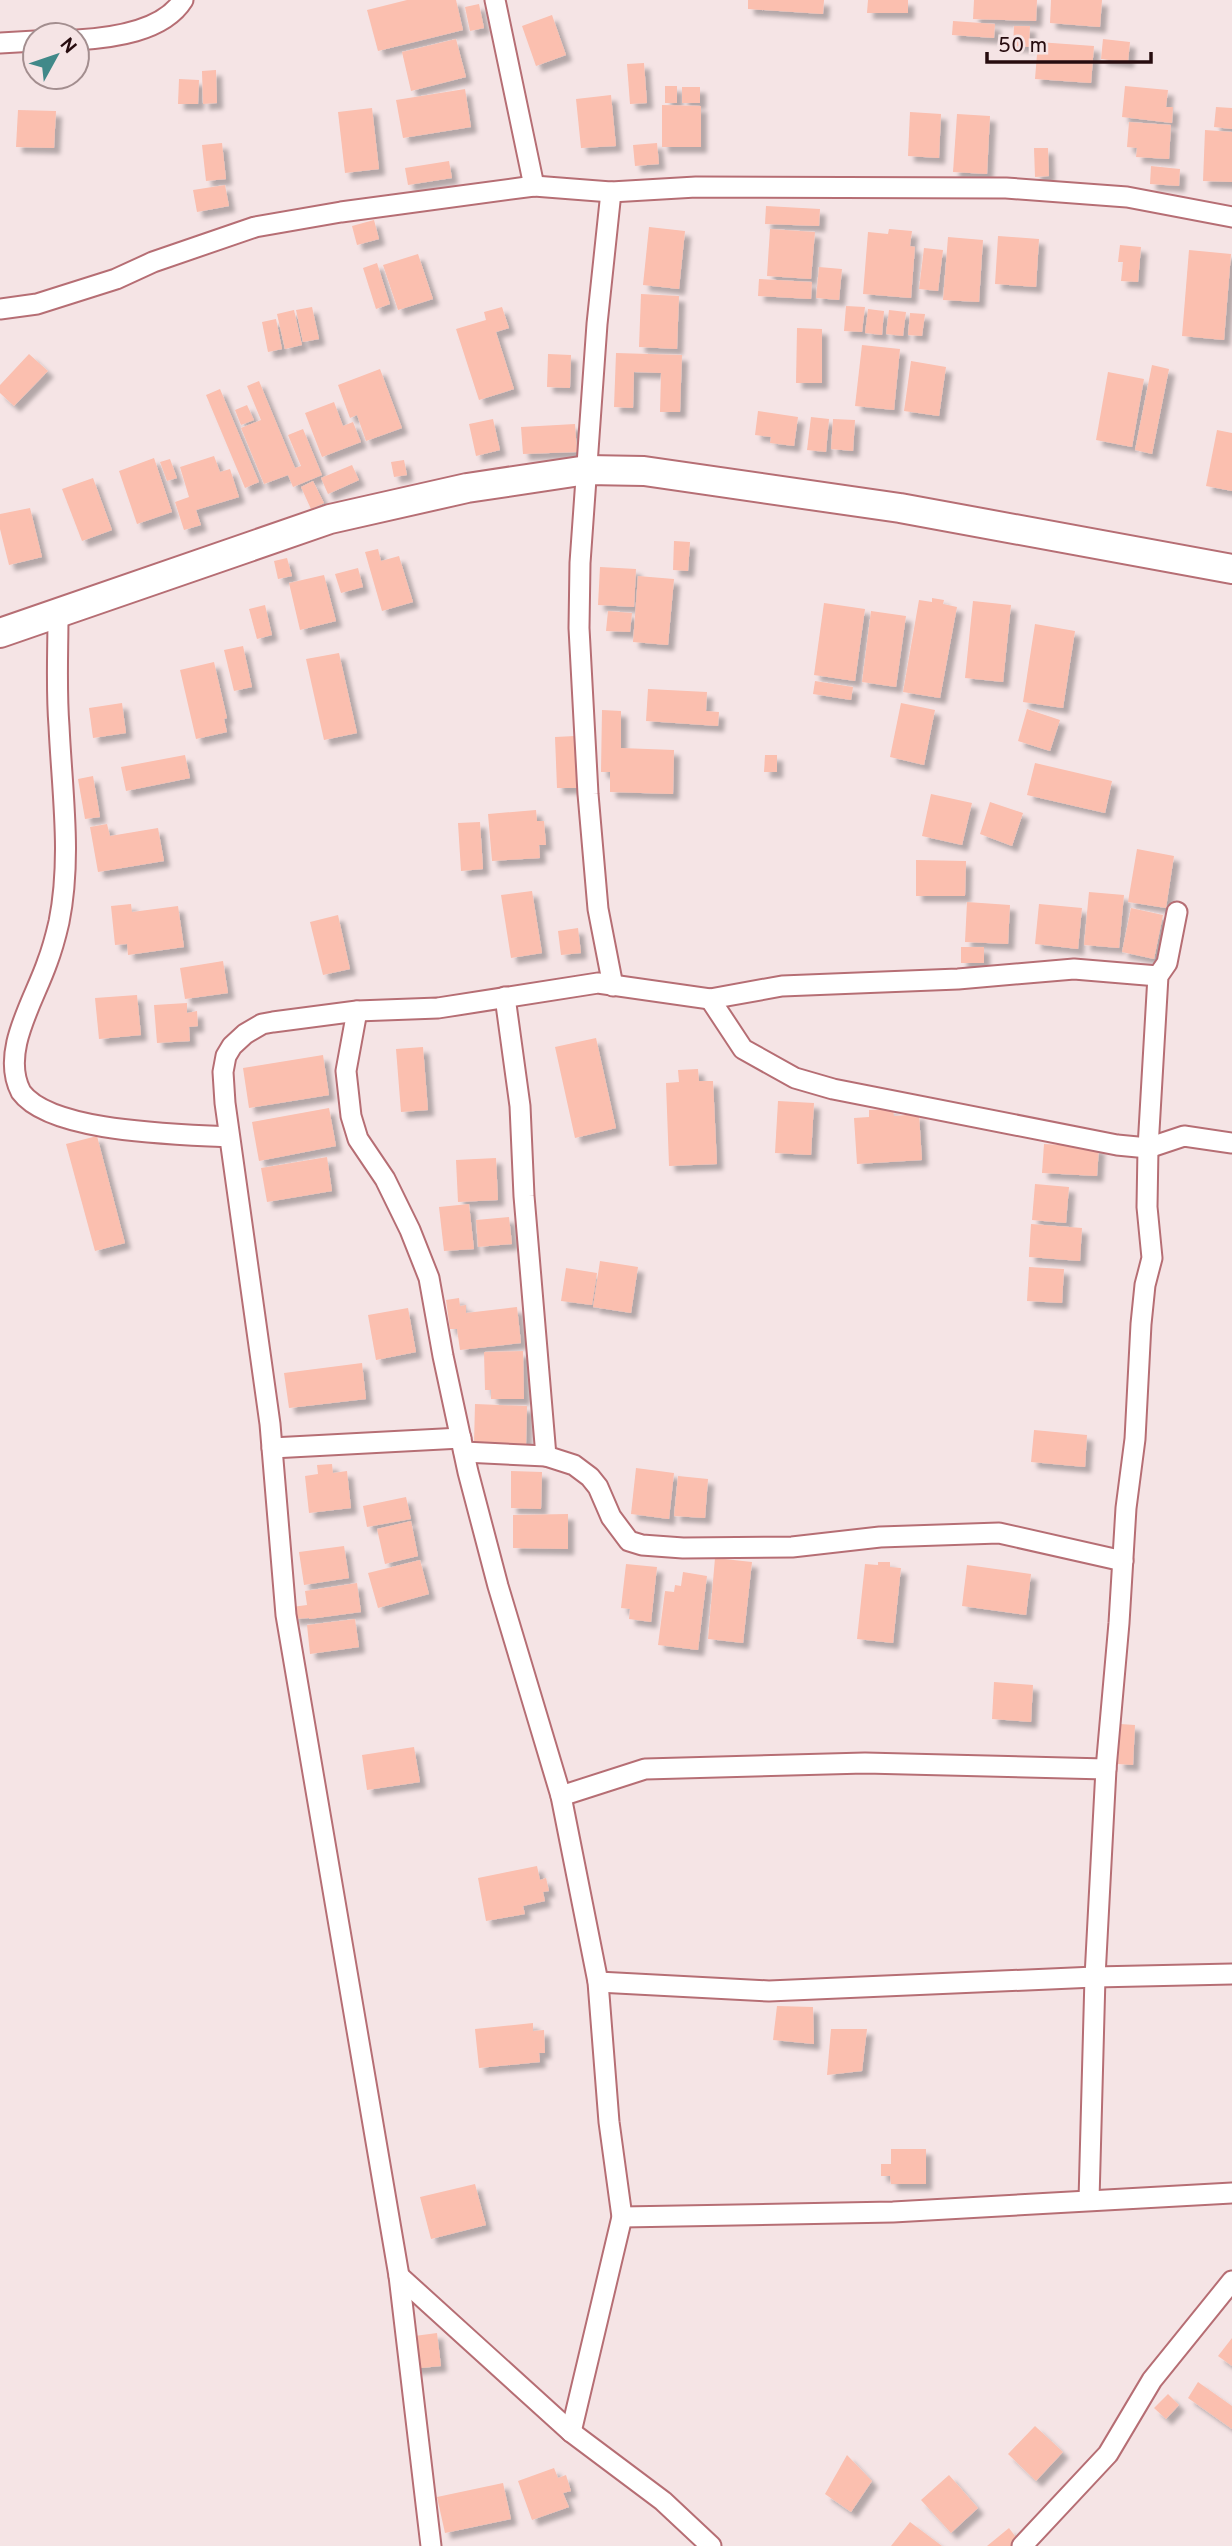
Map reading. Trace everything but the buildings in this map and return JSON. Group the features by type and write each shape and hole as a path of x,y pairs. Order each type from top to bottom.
{"main road":[{"path":"0,633 330,519 467,488 587,470 645,471 900,508 1232,569"}],"street":[{"path":"91,38 131,32 160,22 183,0"},
{"path":"495,0 534,186"},
{"path":"0,43 21,42"},
{"path":"0,309 37,304 116,279 153,262 255,227 341,212 534,186 611,192 709,187 1006,188 1127,197 1232,217"},
{"path":"611,192 597,324 580,563 580,642 588,794 598,909 613,986"},
{"path":"58,615 58,722 66,853 59,921 47,963 12,1044 10,1062 15,1080 23,1095 46,1112 114,1129 229,1137"},
{"path":"1089,2200 1095,1977 1106,1769 1126,1508 1135,1439 1140,1324 1152,1258 1147,1207 1148,1148 1158,976 1167,963 1177,912"},
{"path":"431,2546 399,2276 286,1615 272,1448 229,1137 223,1072 226,1056 237,1041 262,1024 357,1011 438,1008 598,983 710,999 782,986 958,979 1074,969 1158,976"},
{"path":"505,997 520,1106 527,1237 546,1456"},
{"path":"710,999 743,1049 796,1078 833,1089 1117,1145 1148,1148 1184,1136 1232,1143"},
{"path":"357,1011 346,1071 351,1116 358,1139 385,1179 410,1230 429,1278 462,1445 498,1586 561,1796 598,1982 609,2122 622,2217 571,2432"},
{"path":"272,1448 462,1445 546,1456 574,1465 590,1477 598,1487 611,1517 629,1541 642,1545 684,1548 792,1547 880,1536 999,1533 1123,1561"},
{"path":"561,1796 645,1769 865,1763 1106,1769"},
{"path":"598,1982 769,1991 1232,1974"},
{"path":"622,2217 893,2212 1232,2193"},
{"path":"399,2276 571,2432 663,2501 711,2546"},
{"path":"1022,2546 1108,2454 1152,2380 1232,2281"}]}
